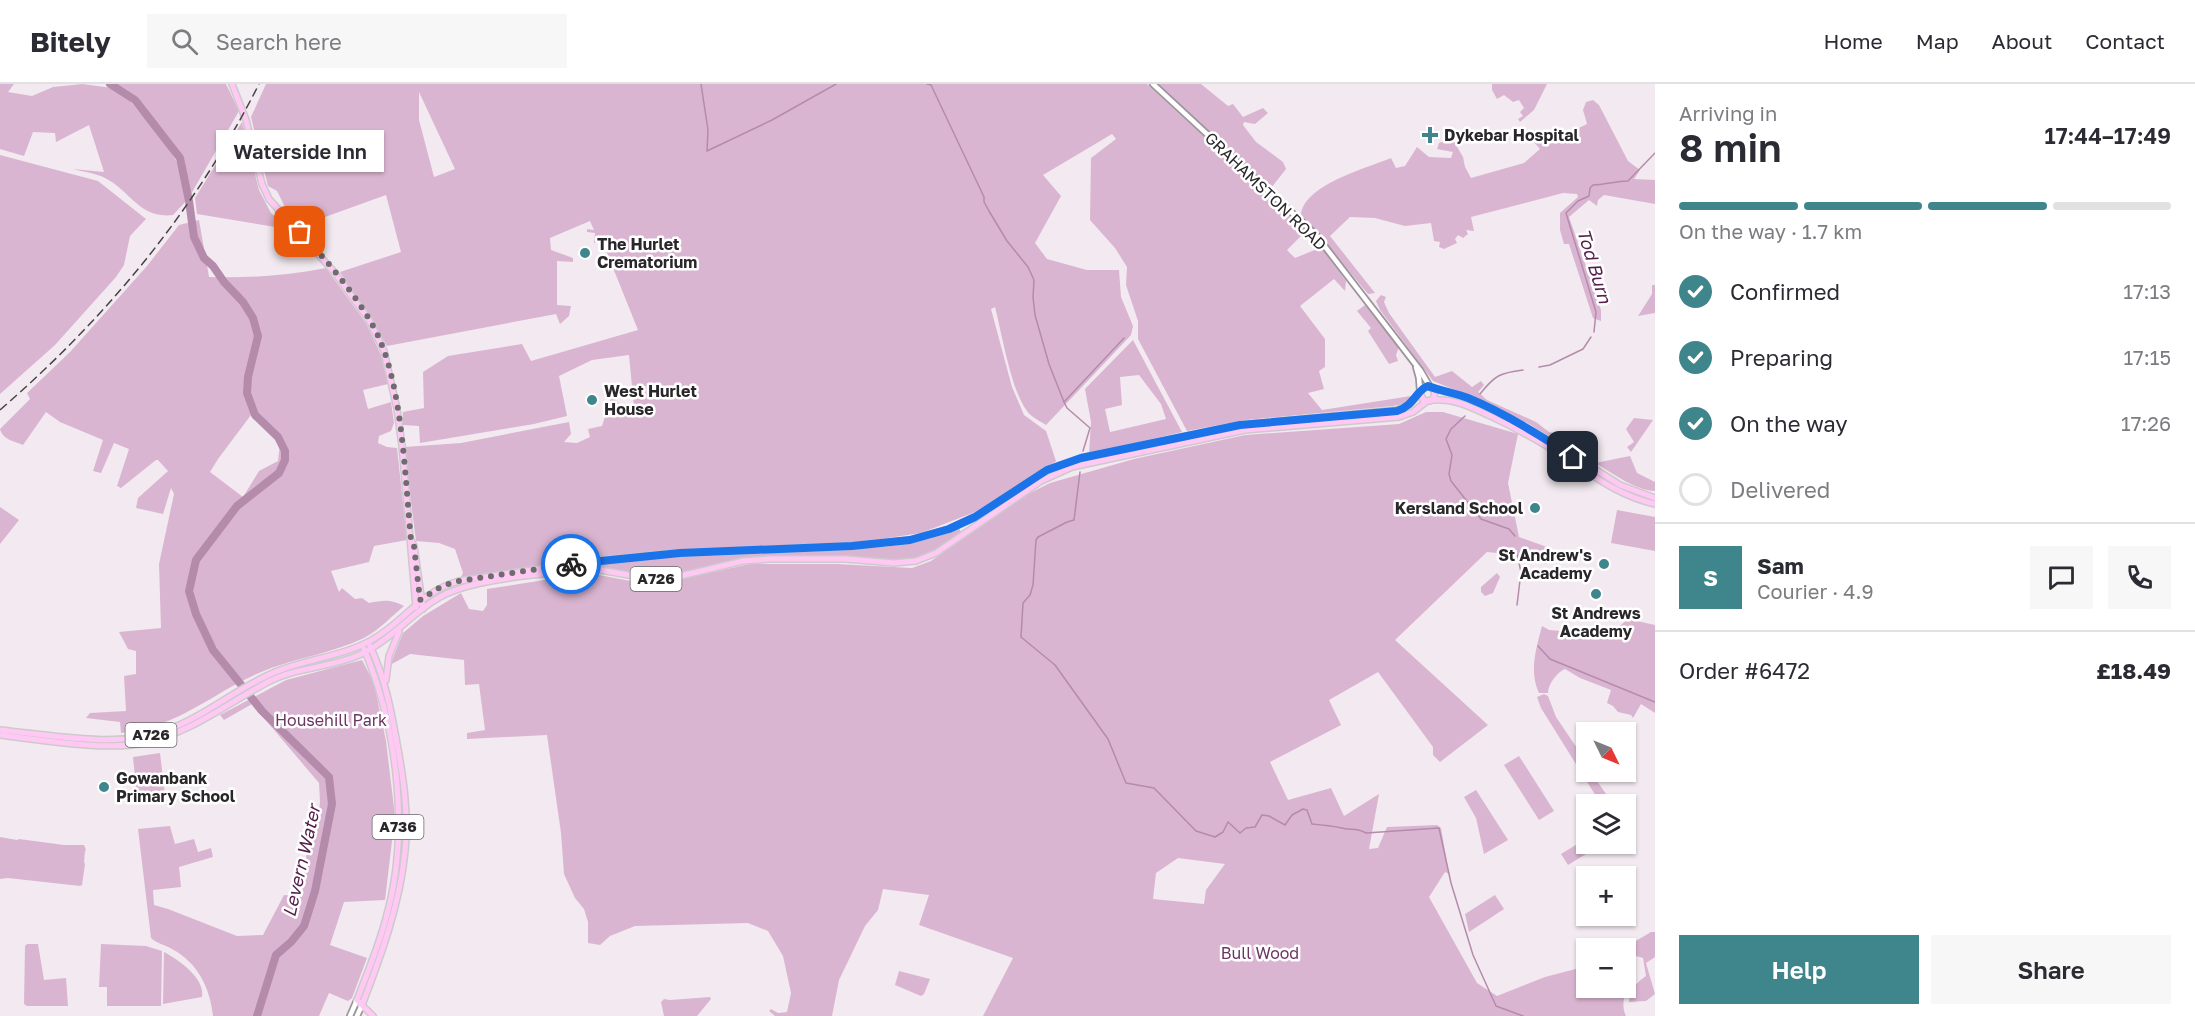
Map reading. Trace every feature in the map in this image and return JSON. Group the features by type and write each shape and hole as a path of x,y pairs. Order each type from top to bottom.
{"main road":[{"path":"232,84 246,120 262,184 269,199 335,273 379,337 397,409 411,540 415,605 421,610"},
{"name":"GRAHAMSTON ROAD","path":"1153,84 1316,235 1431,387"},
{"name":"GRAHAMSTON ROAD","path":"1413,362 1419,378 1420,392"},
{"path":"1655,498 1620,485 1549,440 1466,398 1431,387 1423,387 1420,392 1421,398 1429,401 1442,399 1459,401 1534,439 1618,491 1655,504"},
{"path":"1429,401 1434,395 1431,387"},
{"name":"A726","path":"0,735 100,745 144,743 165,737 191,726 283,669 336,655 369,642 401,620 420,600 442,586 459,581 586,562 698,551 852,546 910,540 949,529 975,517 1033,478 1061,464 1240,425 1397,411 1410,404 1420,392"},
{"name":"A726","path":"0,730 99,739 141,737 166,730 265,680 335,664 372,649 402,628 421,610 446,594 464,587 583,570 600,570 651,579 672,578 743,561 770,559 846,559 894,563 916,561 936,553 1041,481 1072,468 1245,430 1399,417 1413,412 1429,401"},
{"path":"411,540 414,546 421,610"},
{"name":"A736","path":"359,1002 394,911 405,853 406,812 387,688 387,664 393,643 402,628"},
{"path":"369,642 372,649"},
{"path":"362,645 365,652"},
{"name":"A736","path":"372,649 381,680 396,776 399,815 393,890 381,945"},
{"name":"A736","path":"365,652 387,688"},
{"path":"387,726 394,724"},
{"path":"350,1016 359,1002"},
{"path":"357,1016 359,1002"},
{"path":"359,1002 373,1016"}],"green space":[{"path":"0,84 14,84 8,92 32,96 53,87 82,84 113,88 129,100 164,141 177,162 187,200 173,215 152,213 136,203 114,183 94,174 73,169 104,172 89,125 56,142 55,133 33,132 24,156 0,149"},
{"path":"115,84 226,84 239,111 191,194 182,160 166,136 128,91"},
{"path":"266,84 1147,84 1306,231 1287,250 1295,258 1322,247 1346,281 1345,291 1334,279 1300,306 1325,339 1325,367 1319,371 1324,389 1308,393 1322,410 1411,396 1407,403 1393,406 1246,420 1187,431 1138,339 1138,321 1126,285 1127,267 1115,248 1090,220 1091,158 1116,139 1112,134 1043,175 1061,196 1035,243 1047,259 1087,270 1119,270 1121,297 1133,326 1131,335 1046,425 1031,415 1021,402 1012,376 995,307 991,309 1012,387 1024,415 1046,431 1055,462 975,512 921,533 855,543 720,548 634,555 461,577 463,573 455,549 439,543 416,541 404,447 461,443 569,422 571,434 564,442 577,443 590,437 588,429 602,426 612,395 627,414 634,408 629,355 592,360 559,376 567,416 534,424 420,443 419,426 402,425 403,412 424,408 423,372 448,356 522,344 531,361 638,330 603,243 594,243 595,233 587,232 587,229 594,230 590,221 550,238 551,250 573,258 573,262 557,261 557,305 571,306 569,316 560,324 556,314 387,346 340,272 401,252 386,195 300,226 287,211 277,191 268,186 251,117","holes":["419,92 455,169 434,177 419,120"]},
{"path":"1157,84 1201,84 1228,106 1233,104 1243,117 1263,108 1268,113 1255,124 1244,122 1243,125 1256,142 1283,162 1286,169 1271,188"},
{"path":"1492,84 1547,84 1534,110 1520,122 1518,119 1523,116 1520,112 1524,108 1519,100 1513,102 1504,95 1497,99 1492,90"},
{"path":"1593,100 1599,105 1628,161 1640,170 1634,179 1655,180 1655,204 1604,195 1598,200 1597,206 1589,200 1569,217 1601,310 1601,321 1593,318 1569,244 1564,244 1560,230 1560,213 1578,197 1577,194 1563,193 1471,217 1474,231 1466,230 1468,234 1463,238 1458,235 1455,239 1457,243 1444,249 1439,247 1440,242 1434,241 1431,223 1405,226 1375,218 1350,217 1330,236 1375,293 1368,294 1317,233 1301,218 1303,207 1311,197 1322,188 1351,173 1391,158 1396,168 1405,166 1417,147 1429,157 1451,158 1453,152 1437,149 1439,143 1452,138 1471,178 1524,163 1540,149 1533,141 1548,130 1556,139 1587,124 1583,110 1586,102"},
{"path":"242,122 259,190 271,213 288,229 197,214 195,198"},
{"path":"0,155 98,181 146,219 130,236 124,265 116,277 55,345 0,394"},
{"path":"199,220 209,277 268,276 326,268 366,323 381,355 388,384 363,390 368,409 391,402 394,423 391,431 379,436 378,443 397,448 407,540 374,546 369,562 331,571 339,592 342,588 355,599 362,598 369,603 391,601 404,606 364,638 259,673 160,724 121,733 120,722 86,718 90,713 126,711 124,676 136,674 136,651 128,649 119,632 161,628 159,564 174,494 171,488 163,514 136,508 138,498 168,471 156,460 121,488 117,486 129,449 114,443 101,473 93,471 103,440 60,422 46,412 23,445 6,438 0,429 30,399 27,393 70,352 147,266 179,225","holes":["251,415 280,444 278,461 259,471 243,497 210,472"]},
{"path":"1652,285 1655,285 1655,313 1638,316 1652,294"},
{"path":"1381,295 1386,297 1384,302 1389,313 1435,377 1452,371 1472,387 1481,381 1484,385 1478,392 1487,400 1536,422 1549,432 1571,437 1565,447 1531,425 1482,401 1433,381 1380,310 1376,301"},
{"path":"1365,305 1399,347 1396,355 1398,361 1389,364 1368,331 1371,328 1357,311"},
{"path":"1133,340 1182,432 1089,454 1091,422 1085,389","holes":["1139,375 1161,404 1166,419 1110,432 1105,409 1122,405 1120,377"]},
{"name":"Bull Wood","path":"1426,412 1443,412 1518,434 1508,483 1519,537 1547,547 1547,564 1507,554 1487,552 1395,640 1488,725 1440,762 1433,755 1433,747 1378,672 1329,700 1341,725 1270,762 1288,800 1331,788 1344,816 1379,794 1369,849 1378,848 1387,827 1437,825 1441,828 1449,874 1445,872 1429,897 1477,983 1497,996 1545,977 1576,969 1576,998 1624,998 1623,1005 1626,1016 983,1016 1013,958 919,925 929,895 883,889 878,910 865,926 839,980 832,1016 775,1016 769,1011 771,1009 778,1013 787,1012 791,993 783,956 768,931 748,923 635,926 610,936 600,945 588,943 588,922 584,909 575,898 564,874 561,833 547,735 467,739 467,733 485,730 479,684 465,685 464,660 410,654 390,665 403,633 423,616 461,593 469,609 483,611 487,605 487,589 589,573 646,584 658,584 750,564 837,564 912,568 931,561 1026,495 1050,483 1134,459 1245,435 1399,424","holes":["1178,858 1225,864 1206,890 1204,904 1153,899 1156,873"]},
{"path":"1634,418 1653,420 1631,452 1627,447 1634,442 1626,429"},
{"path":"1630,456 1637,473 1655,482 1655,491 1639,488 1595,463"},
{"path":"0,507 19,520 0,544"},
{"path":"1617,510 1655,517 1655,551 1611,543"},
{"path":"959,528 961,532 931,553 907,560 838,556 746,557 675,575 650,577 597,566 597,564 674,556 885,547 929,539"},
{"path":"1497,573 1500,577 1493,593 1485,596 1481,592 1481,587"},
{"path":"1628,619 1655,625 1655,713 1641,704 1633,718 1631,715 1618,712 1607,703 1611,690 1580,678 1565,669 1553,680 1548,693 1539,693 1534,668 1542,626 1549,630 1599,634 1614,631"},
{"name":"Househill Park","path":"362,660 374,683 386,741 395,816 385,900 344,902 330,945 367,958 352,998 348,1001 329,993 319,1016 213,1016 206,986 196,969 181,955 151,938 138,829 170,826 175,844 194,839 198,852 211,848 213,857 179,867 181,887 153,890 154,905 237,936 263,935 284,895 302,897 308,840 318,821 319,783 252,704 224,720 220,715 286,680"},
{"path":"1544,694 1548,696 1556,717 1576,747 1576,764 1541,708 1537,697"},
{"path":"160,753 165,795 137,798 133,757"},
{"path":"1519,756 1554,811 1539,820 1504,765"},
{"path":"1587,782 1598,782 1606,794 1595,794"},
{"path":"1476,790 1508,840 1484,854 1476,818 1464,797"},
{"path":"0,837 64,845 84,845 86,850 82,885 0,879"},
{"path":"1576,845 1576,854 1586,854 1568,865 1561,854"},
{"path":"1495,895 1504,909 1469,932 1465,914"},
{"path":"1655,932 1655,957 1646,963 1655,994 1646,1001 1629,1002 1630,998 1636,998 1636,985 1646,976 1643,958 1636,956 1636,941"},
{"path":"38,944 44,980 66,978 68,1006 27,1006 24,1004 25,946"},
{"path":"101,944 146,946 162,951 161,1006 107,1006 107,987 99,987"},
{"path":"164,952 190,970 199,983 202,997 163,1004"},
{"path":"899,971 930,979 924,994 921,996 895,985"},
{"path":"710,997 711,999 697,1016 664,1016 661,1002 664,999"}],"waterway":[{"name":"Levern Water","path":"110,84 135,100 180,158 194,237 204,258 243,302 253,318 258,336 248,377 247,393 255,415 278,437 285,451 285,460 279,473 237,506 196,560 189,591 196,614 213,650 243,687"},
{"path":"701,84 708,130 707,151 772,120 836,84"},
{"path":"927,84 931,85 984,197 984,202 1007,241 1028,267 1034,280 1035,315 1049,364 1064,402"},
{"name":"Tod Burn","path":"1594,332 1596,312 1566,213 1578,201 1589,196 1593,185 1628,181 1655,153"},
{"name":"Tod Burn","path":"1539,367 1550,365 1583,349 1591,337"},
{"path":"1083,451 1090,428 1067,408 1064,402 1124,338"},
{"name":"Tod Burn","path":"1480,394 1498,376 1523,370"},
{"name":"Tod Burn","path":"1465,416 1451,429 1446,439 1452,455 1449,474 1451,481 1481,519 1509,529 1515,536"},
{"path":"1080,472 1074,520 1036,540 1033,585 1030,595 1023,603 1021,637 1055,665 1108,739 1126,783 1154,788 1196,831 1215,837 1223,832 1228,822 1240,833 1246,828 1255,827 1262,815 1269,816 1285,825 1292,815 1303,809 1307,810 1312,824 1366,833 1439,828 1451,883 1473,955 1496,1006 1523,1016"},
{"name":"Tod Burn","path":"1517,554 1521,572 1517,605"},
{"path":"1538,646 1550,659 1655,702"},
{"name":"Levern Water","path":"250,696 262,711 329,777 332,804 315,891 304,926 276,955 257,1016"}],"railway":[{"path":"0,410 77,338 146,260 207,175 259,84"}],"way so far":[{"path":"300,232 335,273 369,320 384,351 397,409 420,600 442,586 459,581 571,564"}],"place":[{"name":"Dykebar Hospital","path":"1430,135"},
{"name":"Waterside Inn","path":"300,232"},
{"name":"The Hurlet Crematorium","path":"585,253"},
{"name":"West Hurlet House","path":"592,400"},
{"name":"Kersland School","path":"1535,508"},
{"name":"St Andrew's Academy","path":"1604,564"},
{"name":"St Andrews Academy","path":"1596,594"},
{"name":"Gowanbank Primary School","path":"104,787"}],"route":[{"path":"571,564 680,553 852,546 910,540 949,529 975,517 1047,470 1081,458 1240,425 1397,411 1410,404 1421,389 1428,386 1466,398 1529,428 1573,457"}]}
